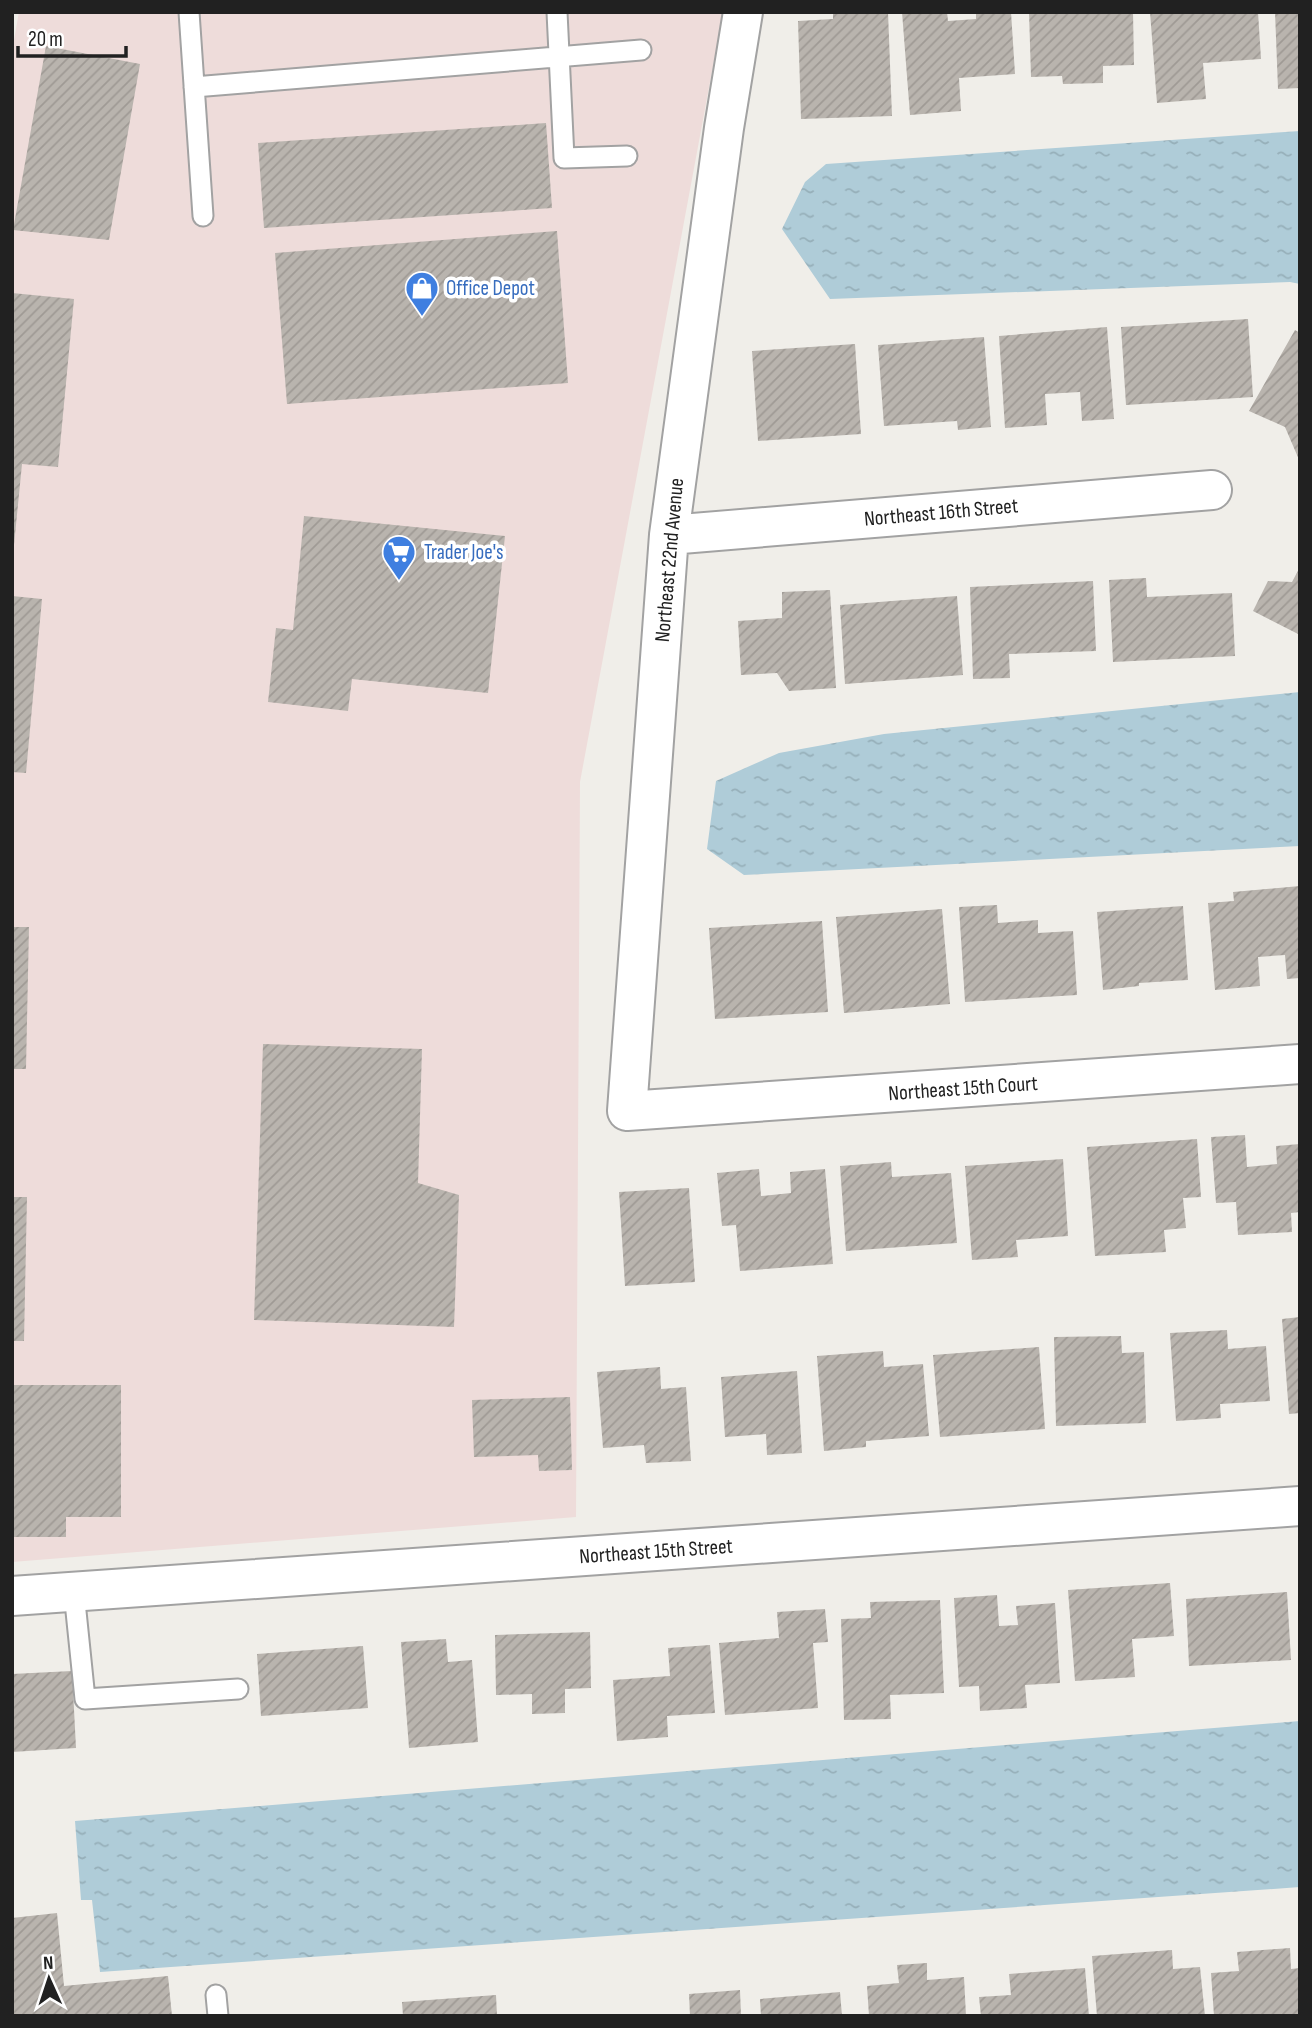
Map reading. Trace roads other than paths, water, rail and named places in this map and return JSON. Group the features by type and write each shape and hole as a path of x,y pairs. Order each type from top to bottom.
{"street":[{"name":"Northeast 22nd Avenue","path":"627,1111 669,534 722,141 743,12"},
{"name":"Northeast 16th Street","path":"669,534 1212,490"},
{"name":"Northeast 15th Court","path":"627,1111 1300,1064"},
{"name":"Northeast 15th Street","path":"12,1597 1300,1506"}],"lane":[{"path":"189,12 204,216"},
{"path":"557,12 564,158 627,156"},
{"path":"194,87 641,50"},
{"path":"74,1592 85,1699 238,1689"},
{"path":"216,1995 218,2016"}],"water":[{"path":"1300,131 1300,284 1290,282 830,299 782,229 805,182 826,164"},
{"path":"1300,692 1300,846 744,875 707,849 716,781 779,753 884,734"},
{"path":"1300,1721 1300,1887 100,1972 92,1900 81,1900 75,1821"}],"place":[{"name":"Office Depot","path":"422,318"},
{"name":"Trader Joe's","path":"399,582"}]}
